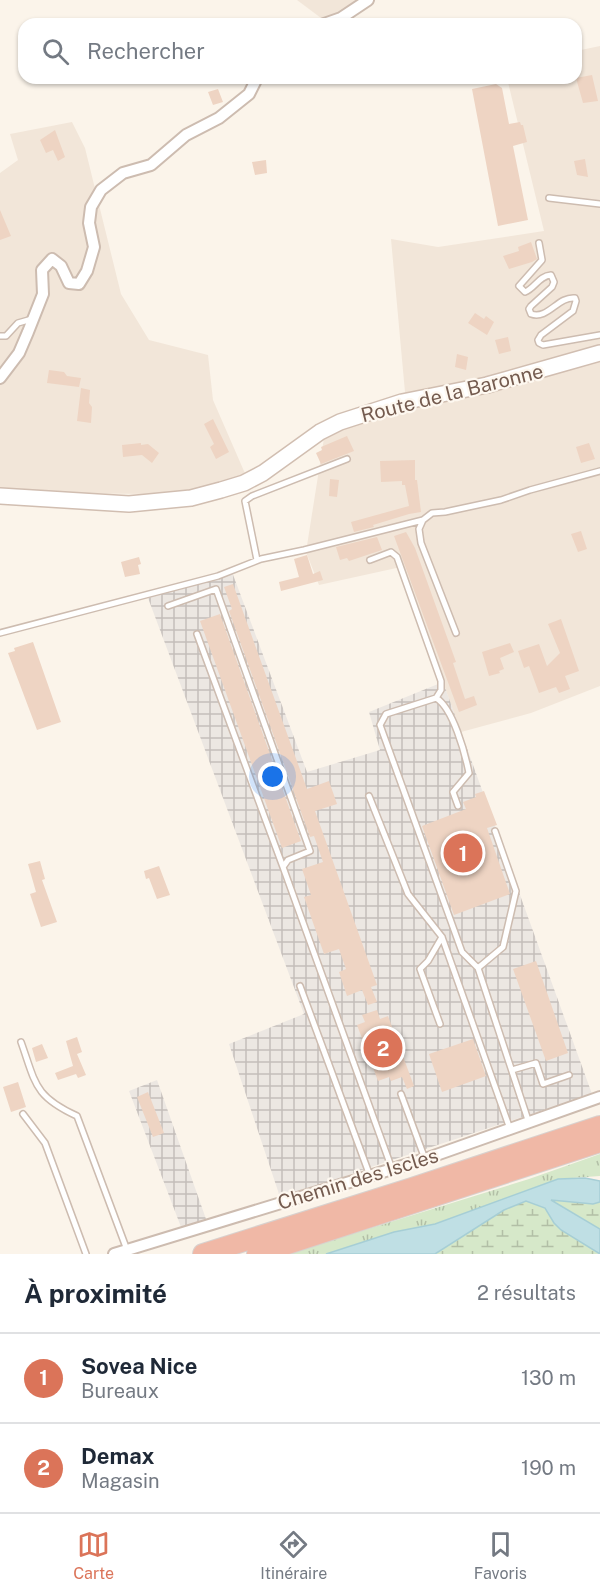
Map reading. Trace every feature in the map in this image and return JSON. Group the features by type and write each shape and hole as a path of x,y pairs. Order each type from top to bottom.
{"highway":[{"path":"203,1254 412,1188 600,1125"},
{"path":"257,1254 600,1142"}],"main road":[{"name":"Route de la Baronne","path":"0,496 129,504 159,502 211,493 244,483 262,474 320,432 340,422 402,402 487,385 600,353"}],"street":[{"path":"341,18 368,0"},
{"path":"0,378 19,353 34,318 43,294 42,270 52,259 61,266 69,283 79,284 87,271 93,248 89,224 91,207 101,190 123,173 151,165 186,135 219,118 249,94 254,84"},
{"name":"Chemin des Iscles","path":"114,1254 425,1159 600,1097"}],"lane":[{"path":"549,198 600,204"},
{"path":"539,243 542,260 519,286 525,292 529,291 542,278 551,275 554,282 552,287 531,306 529,309 531,314 540,315 567,298 575,298 576,306 557,325 541,336 539,343 543,345 600,335"},
{"path":"0,336 6,336 18,323 34,318"},
{"path":"257,560 245,501 252,496 347,459"},
{"path":"0,633 218,576 257,560 423,520 432,513 445,513 501,500 600,471"},
{"path":"423,520 419,529 421,543 456,633"},
{"path":"370,560 391,552 397,557 441,681 441,690 436,698 386,714 380,725 462,952 478,968 529,1123"},
{"path":"168,606 216,588 310,851 288,860 283,867"},
{"path":"197,634 392,1169"},
{"path":"436,698 443,702 450,714 469,773 453,792 458,806"},
{"path":"369,796 408,894 442,937 510,1129"},
{"path":"478,968 503,947 516,891 495,831"},
{"path":"440,1024 420,969 428,961 442,937"},
{"path":"300,986 370,1176"},
{"path":"21,1042 38,1089 46,1099 77,1116 127,1250"},
{"path":"512,1071 536,1063 543,1084 569,1075"},
{"path":"400,1094 425,1159"},
{"path":"24,1114 45,1143 86,1254"}],"shaded area":[{"path":"297,0 372,0 340,18 321,18"},
{"path":"600,46 600,686 531,713 461,732 401,567 319,585 306,552 324,438 406,403 391,239 438,247 544,231 508,84 582,84 582,50"},
{"path":"72,122 85,148 121,294 149,340 208,355 213,400 247,478 202,490 155,494 39,493 0,488 0,173 18,160 10,134"},
{"path":"232,572 307,772 380,750 369,712 443,682 592,1094 362,1170 281,1200 229,1044 304,1014 148,598"},
{"path":"157,1080 206,1219 181,1227 129,1091"}],"green space":[{"path":"600,1154 600,1176 558,1179 435,1224 394,1232 326,1254 287,1254 529,1179"},
{"path":"550,1199 593,1204 600,1202 600,1229"},
{"path":"526,1201 545,1208 554,1223 599,1254 435,1254 504,1210"}],"water":[{"path":"585,1178 600,1181 600,1202 593,1204 551,1200 600,1229 600,1254 561,1230 545,1208 526,1201 504,1210 435,1254 326,1254 394,1232 435,1224 558,1179"}],"building":[{"path":"592,75 598,101 583,103 578,84 582,84 582,77"},
{"path":"496,84 502,88 509,124 520,122 523,125 527,142 513,146 528,220 498,226 472,89"},
{"path":"218,89 223,102 213,105 208,92"},
{"path":"55,130 65,157 58,161 53,150 46,153 40,140"},
{"path":"585,159 588,177 577,175 574,161"},
{"path":"266,160 267,173 255,175 252,162"},
{"path":"0,210 11,236 0,240"},
{"path":"531,242 537,259 509,269 503,256 519,251 518,247"},
{"path":"475,313 484,319 486,316 494,322 487,335 468,323"},
{"path":"508,337 511,351 499,354 495,340"},
{"path":"457,354 468,357 466,370 455,367"},
{"path":"49,370 81,378 79,387 47,383"},
{"path":"81,388 90,390 91,423 77,421"},
{"path":"213,419 229,452 216,459 210,447 214,444 204,424"},
{"path":"347,436 354,451 321,464 316,453 322,450 321,447"},
{"path":"141,443 141,445 148,444 159,453 152,463 142,455 123,457 122,445"},
{"path":"589,443 595,459 581,463 576,447"},
{"path":"415,460 415,480 417,480 421,512 354,532 351,522 409,506 405,485 402,485 402,481 381,482 380,461"},
{"path":"330,479 339,480 337,497 329,496"},
{"path":"581,531 587,549 578,552 571,534"},
{"path":"406,532 415,548 456,662 453,663 465,699 474,696 477,705 459,712 394,536"},
{"path":"377,537 382,550 349,561 347,558 340,560 336,547"},
{"path":"307,555 313,574 320,571 323,580 281,591 279,582 299,577 294,559"},
{"path":"139,557 140,574 125,577 121,562"},
{"path":"233,584 307,789 329,781 337,804 315,811 377,985 371,987 377,1002 368,1005 362,990 347,996 339,972 346,969 339,949 324,954 304,897 311,895 302,869 323,862 314,836 310,837 229,611 232,609 224,587"},
{"path":"220,614 301,841 282,848 200,621"},
{"path":"561,619 579,671 565,676 570,689 559,693 556,687 539,693 529,666 524,668 518,651 539,644 547,666 560,653 548,624"},
{"path":"33,642 61,722 37,730 8,653 15,651 14,648"},
{"path":"510,643 514,652 500,658 504,669 499,671 500,673 489,676 482,652"},
{"path":"484,791 497,825 487,828 510,894 454,915 422,826 466,809 463,802"},
{"path":"40,861 45,879 42,880 57,922 41,927 30,894 36,892 28,864"},
{"path":"159,866 170,895 157,899 144,871"},
{"path":"536,961 568,1053 546,1061 513,969"},
{"path":"377,1010 380,1019 388,1016 414,1086 407,1089 402,1077 391,1081 389,1077 378,1081 357,1025 365,1022 362,1015"},
{"path":"77,1037 82,1052 77,1054 86,1075 78,1078 76,1074 58,1080 55,1073 73,1066 66,1041"},
{"path":"473,1039 486,1076 442,1092 429,1054"},
{"path":"42,1044 48,1058 36,1062 32,1048"},
{"path":"18,1082 26,1107 11,1112 3,1087"},
{"path":"148,1092 164,1133 153,1137 137,1097"}],"place":[{"name":"Sovea Nice","path":"463,853"},
{"name":"Demax","path":"383,1048"}]}
